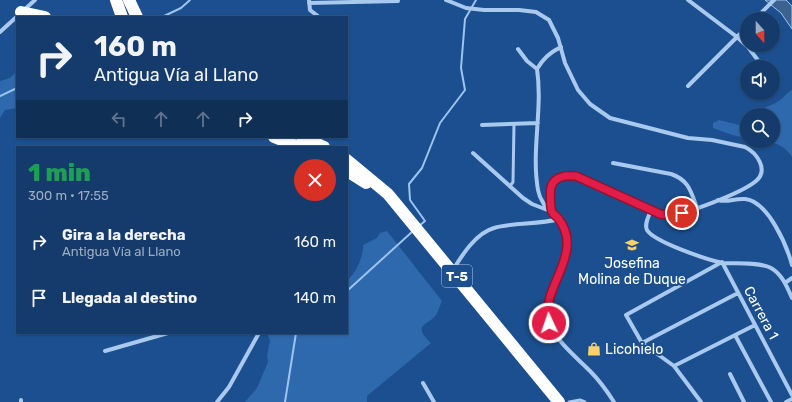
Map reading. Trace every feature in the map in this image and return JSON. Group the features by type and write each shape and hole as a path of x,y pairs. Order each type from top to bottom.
{"highway":[{"path":"116,0 122,16"},
{"path":"129,0 137,16"},
{"path":"21,12 41,16"},
{"path":"276,138 296,146"},
{"path":"304,138 322,146"},
{"name":"T-5","path":"348,161 388,194 559,402"},
{"name":"T-5","path":"348,172 362,180 398,214 551,402"}],"street":[{"path":"17,16 35,0"},
{"path":"446,0 466,8 536,12 549,20 561,47 565,63 578,90 590,104 610,118 688,138 733,144 753,151 760,163 761,170 757,180 717,200 697,208 682,213 666,215 651,210 576,176 566,175 556,180 551,187 552,212"},
{"path":"688,0 737,37 748,47 758,60"},
{"path":"763,12 774,0"},
{"path":"318,16 310,10 309,2 398,1"},
{"path":"0,32 16,17"},
{"path":"688,86 740,34"},
{"path":"561,47 551,52 543,59 537,70 540,89 536,170 538,192 542,203 559,219 567,236 567,249 548,300 546,313 549,323 570,351 592,372 614,402"},
{"path":"518,49 527,61 537,70"},
{"path":"482,125 538,122"},
{"path":"473,153 532,204 552,212"},
{"path":"613,163 676,176 689,185 697,208"},
{"path":"717,200 724,202 746,199 758,206 772,219 777,227 792,265"},
{"path":"651,210 646,225 648,231 684,251 703,258 722,262 770,267 780,275 790,290 792,298"},
{"path":"452,270 475,242 494,228 545,223 559,219"},
{"path":"701,402 674,366 642,342 626,315 722,262"},
{"name":"Carrera 1","path":"722,262 792,395"},
{"path":"785,283 792,278"},
{"path":"642,342 738,293"},
{"path":"674,366 755,325"},
{"path":"105,351 164,334"},
{"path":"217,402 229,388 258,334"},
{"path":"735,335 771,402"},
{"path":"730,374 744,402"},
{"path":"423,383 434,402"},
{"path":"786,402 792,399"}],"lane":[{"path":"510,186 513,182 514,124"},
{"path":"569,402 580,400 585,402"}],"shaded area":[{"path":"765,0 786,0 792,6 792,29 781,13"},
{"path":"16,72 16,108 5,110 0,118 0,81 10,78"},
{"path":"792,90 792,157 780,146 780,108 764,108 779,101"},
{"path":"719,120 740,125 740,137 713,128 713,123"},
{"path":"387,231 442,301 436,315 423,326 422,329 425,337 431,343 367,396 367,402 245,402 257,388 268,362 267,355 270,341 267,334 348,334 348,279 359,264 363,245 377,238 380,233"}],"waterway":[{"path":"164,16 181,8 190,0"},
{"path":"419,226 425,221 410,200 409,184 422,168 440,123 465,90 461,68 465,19 476,0"},
{"path":"0,96 16,88"},
{"path":"348,290 413,231"},
{"path":"285,402 296,334"}],"place":[{"name":"Josefina Molina de Duque","path":"632,245"},
{"name":"Licohielo","path":"594,349"}],"route":[{"path":"549,323 546,313 548,300 567,249 567,236 559,219 552,212 551,187 553,182 566,175 576,176 660,214 666,215 682,213"}]}
